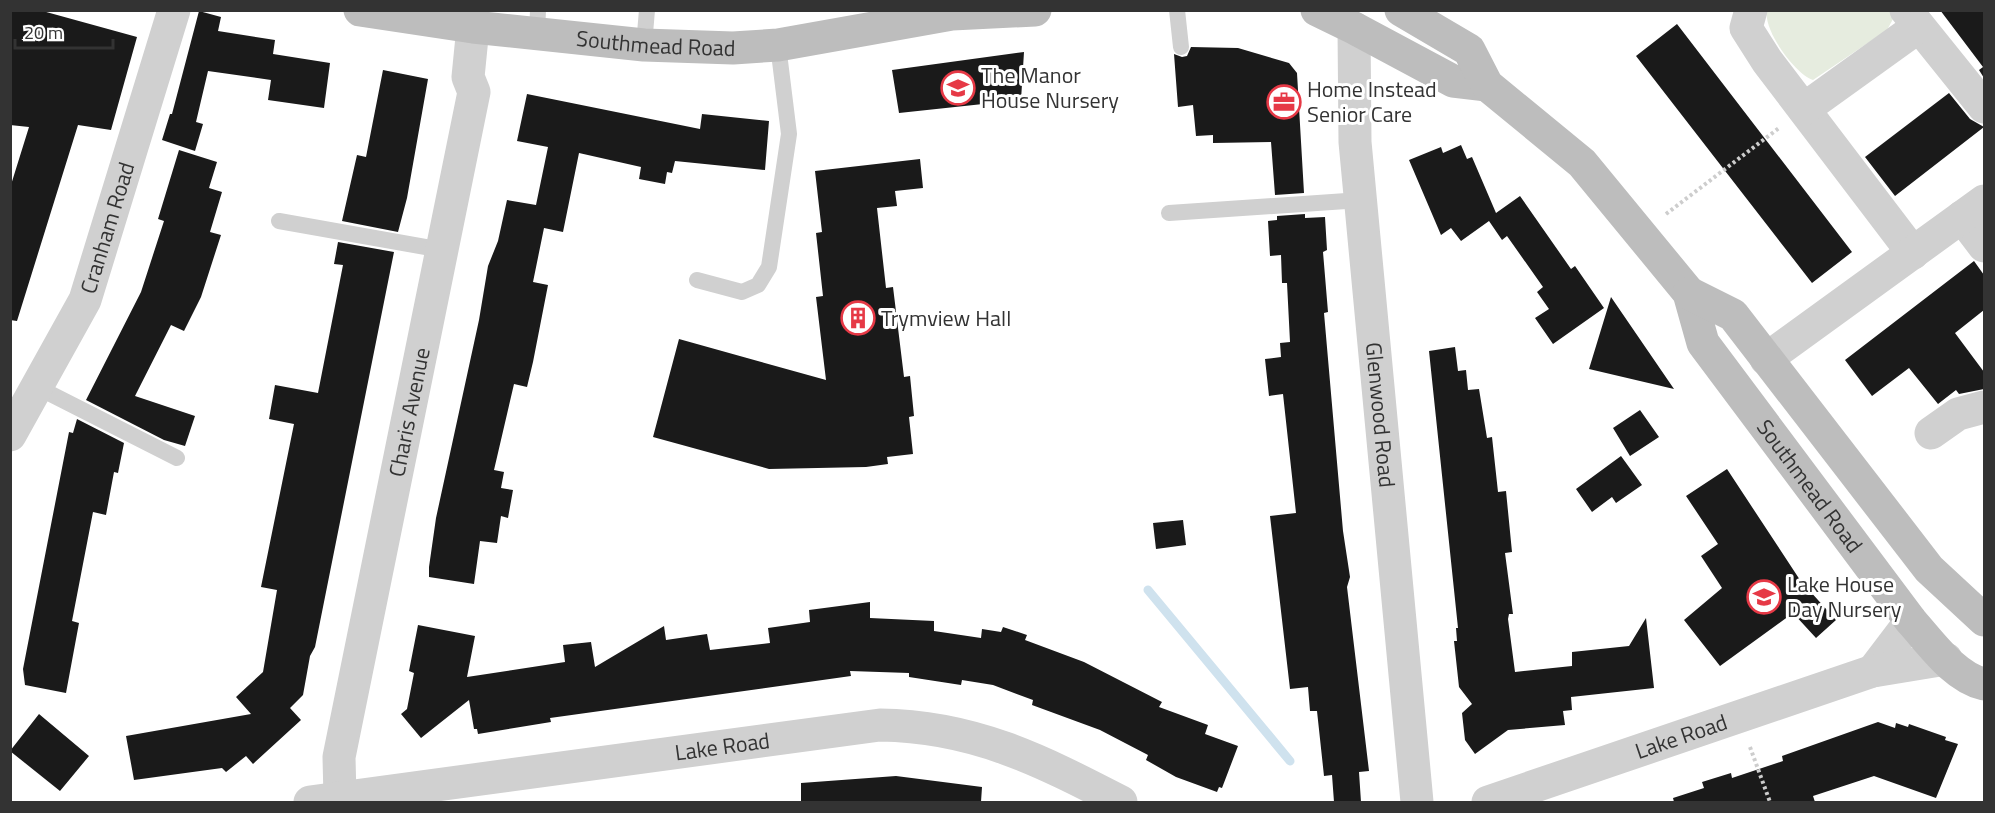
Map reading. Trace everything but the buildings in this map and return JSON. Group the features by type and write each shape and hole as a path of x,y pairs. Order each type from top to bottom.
{"main road":[{"name":"Southmead Road","path":"360,10 473,27 537,22 644,45 732,48 778,45 955,12 1035,10"},
{"path":"1317,10 1453,81 1488,85"},
{"name":"Southmead Road","path":"1401,10 1439,22 1469,50 1488,85 1582,163 1642,233 1689,293 1703,343 1911,621 1946,659 1972,681 1984,684"},
{"name":"Southmead Road","path":"1689,293 1733,315 1929,568 1984,620"}],"street":[{"name":"Cranham Road","path":"10,435 85,300 174,10"},
{"path":"1751,10 1746,28 1767,62 1913,253"},
{"path":"1804,109 1912,19 1984,107"},
{"name":"Charis Avenue","path":"325,800 339,757 474,92 468,77 473,27"},
{"name":"Glenwood Road","path":"1354,28 1355,142 1417,802"},
{"path":"1766,358 1973,209 1984,246"},
{"path":"1931,434 1958,414 1984,406"},
{"path":"1873,671 1911,621"},
{"name":"Lake Road","path":"1488,802 1873,671 1946,659"},
{"name":"Lake Road","path":"325,800 880,724 958,734 1002,745 1120,802"}],"lane":[{"path":"644,45 647,10"},
{"path":"1177,10 1181,47"},
{"path":"697,280 742,292 758,285 769,267 789,134 778,45"},
{"path":"1169,213 1361,200"},
{"path":"279,221 442,249"},
{"path":"37,387 177,458"}],"path":[{"path":"1642,233 1804,109"},
{"path":"1739,716 1770,802"}],"shaded area":[{"path":"1767,11 1893,11 1893,19 1887,30 1813,80 1789,61 1775,40 1767,19"}],"waterway":[{"path":"1148,590 1290,761"}],"place":[{"name":"The Manor House Nursery","path":"958,88"},
{"name":"Home Instead Senior Care","path":"1284,102"},
{"name":"Trymview Hall","path":"858,318"},
{"name":"Lake House Day Nursery","path":"1764,597"}]}
